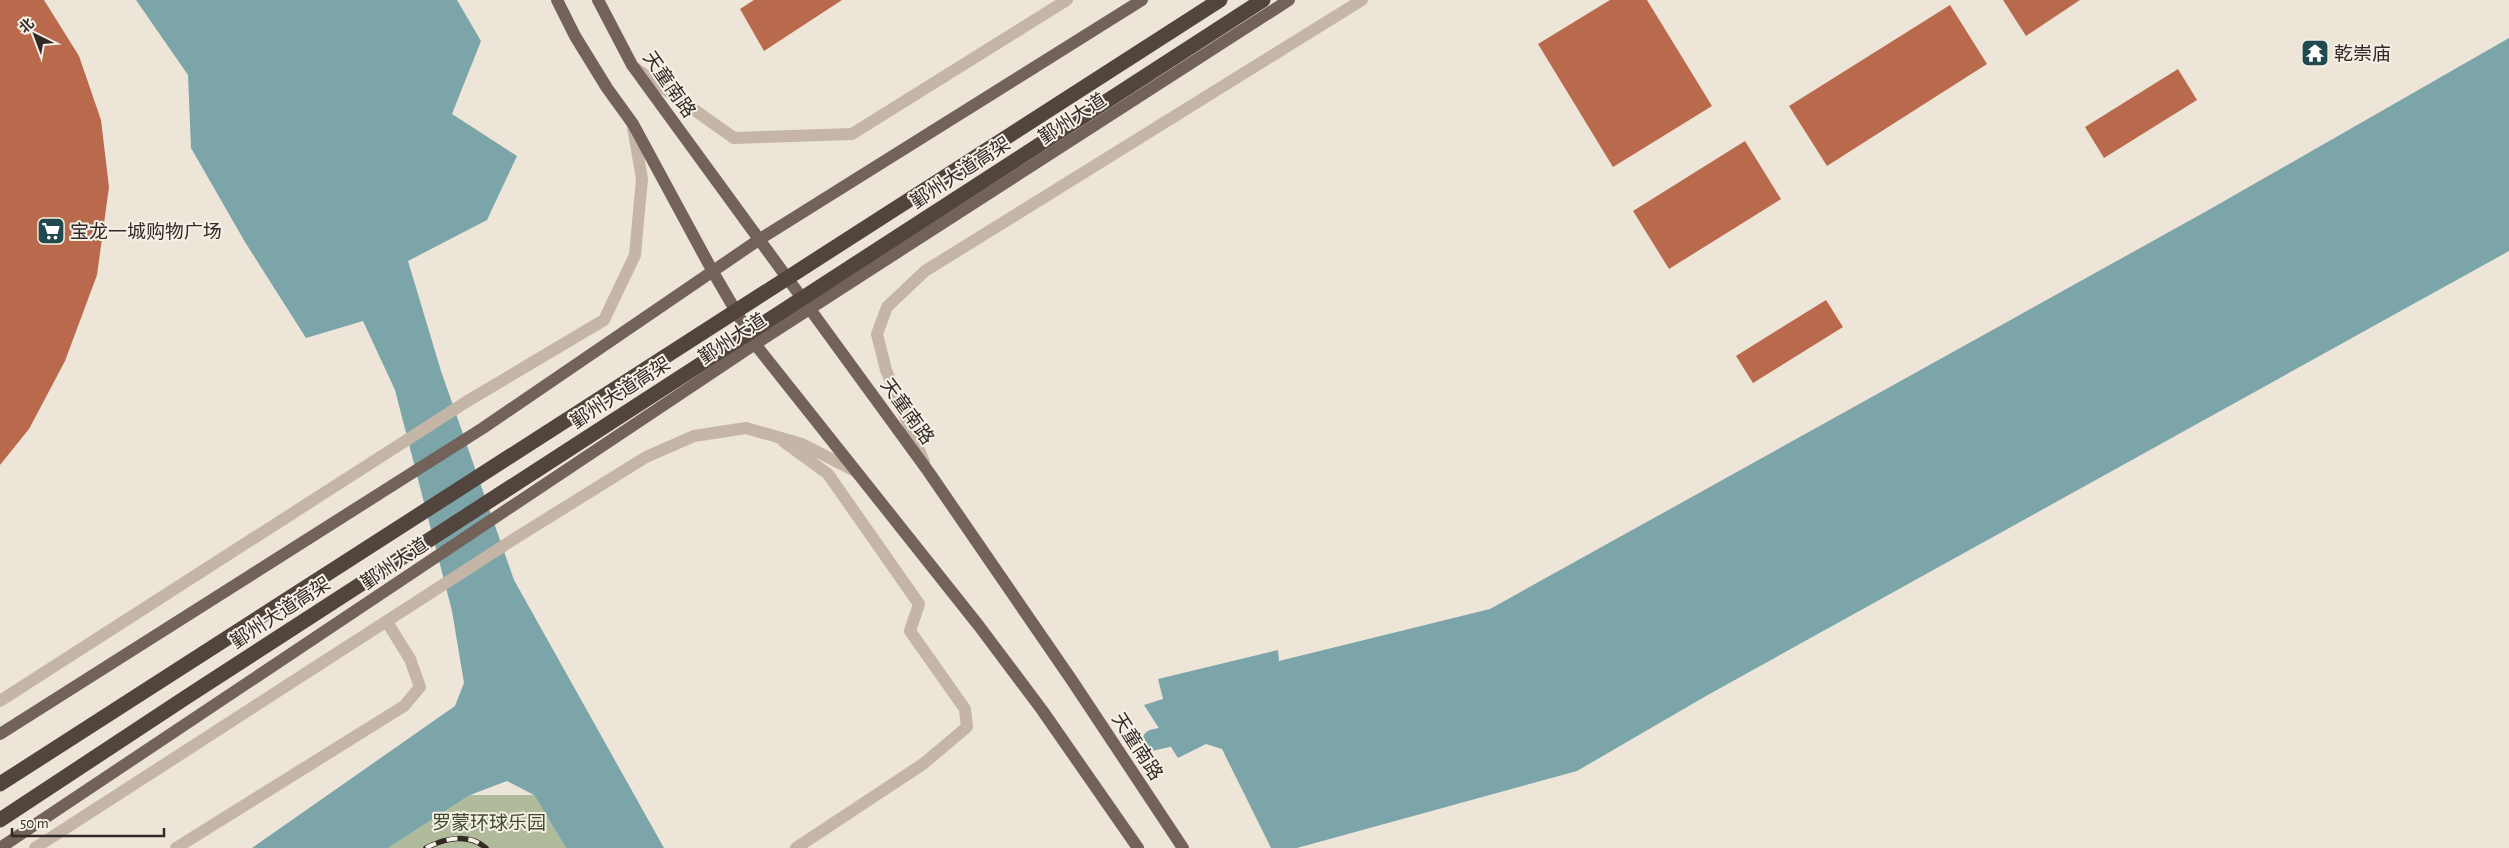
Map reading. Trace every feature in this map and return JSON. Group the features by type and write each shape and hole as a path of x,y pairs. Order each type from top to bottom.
{"highway":[{"name":"鄞州大道高架","path":"0,784 1220,0"},
{"name":"鄞州大道高架","path":"0,820 188,696 1263,0"}],"main road":[{"path":"556,0 588,59 633,124 713,272 755,344 1014,672 1138,848"},
{"name":"天童南路","path":"598,0 632,65 928,471 1073,682 1183,848"},
{"path":"0,734 398,480 483,428 760,239 1142,0"},
{"name":"鄞州大道","path":"0,848 755,344 1289,0"}],"street":[{"path":"632,65 734,138 852,134 1067,0"},
{"path":"928,471 886,370 877,334 887,307 925,271 1362,0"},
{"path":"0,701 466,402 604,320 635,255 642,179 633,124"},
{"path":"35,848 514,539 646,457 694,436 746,428 802,444 853,469 880,503"},
{"path":"776,436 828,474 919,604 910,630 965,709 967,727 923,764 796,848"},
{"path":"176,848 404,706 420,687 410,659 387,622"}],"green space":[{"name":"罗蒙环球乐园","path":"470,795 534,795 566,848 388,848"}],"water":[{"path":"136,0 457,0 481,41 452,114 517,156 487,220 408,261 441,371 514,580 664,848 566,848 534,795 507,781 470,795 388,848 252,848 455,706 464,683 452,611 395,390 363,321 306,338 245,242 191,148 188,75"},
{"path":"2509,38 2509,251 1706,696 1577,771 1297,848 1271,848 1222,749 1206,744 1178,758 1144,705 1163,699 1158,679 1278,650 1279,661 1490,609 2205,212"}],"building":[{"name":"宝龙一城购物广场","path":"0,0 44,0 79,56 101,120 109,187 97,275 65,361 29,429 0,465"},
{"path":"754,0 842,0 764,51 740,9"},
{"path":"1610,0 1647,0 1712,106 1613,167 1538,44"},
{"path":"2003,0 2080,0 2026,36"},
{"path":"1950,5 1987,64 1827,166 1789,106"},
{"path":"2178,69 2197,100 2104,158 2085,127"},
{"path":"1745,141 1781,199 1669,269 1633,211"},
{"path":"1826,300 1843,327 1753,383 1736,356"}],"waterway":[{"path":"1153,740 1192,731"}],"railway":[{"path":"426,848 441,842 457,839 472,840 486,848"}],"place":[{"name":"乾崇庙","path":"2315,53"},
{"name":"宝龙一城购物广场","path":"51,231"}]}
